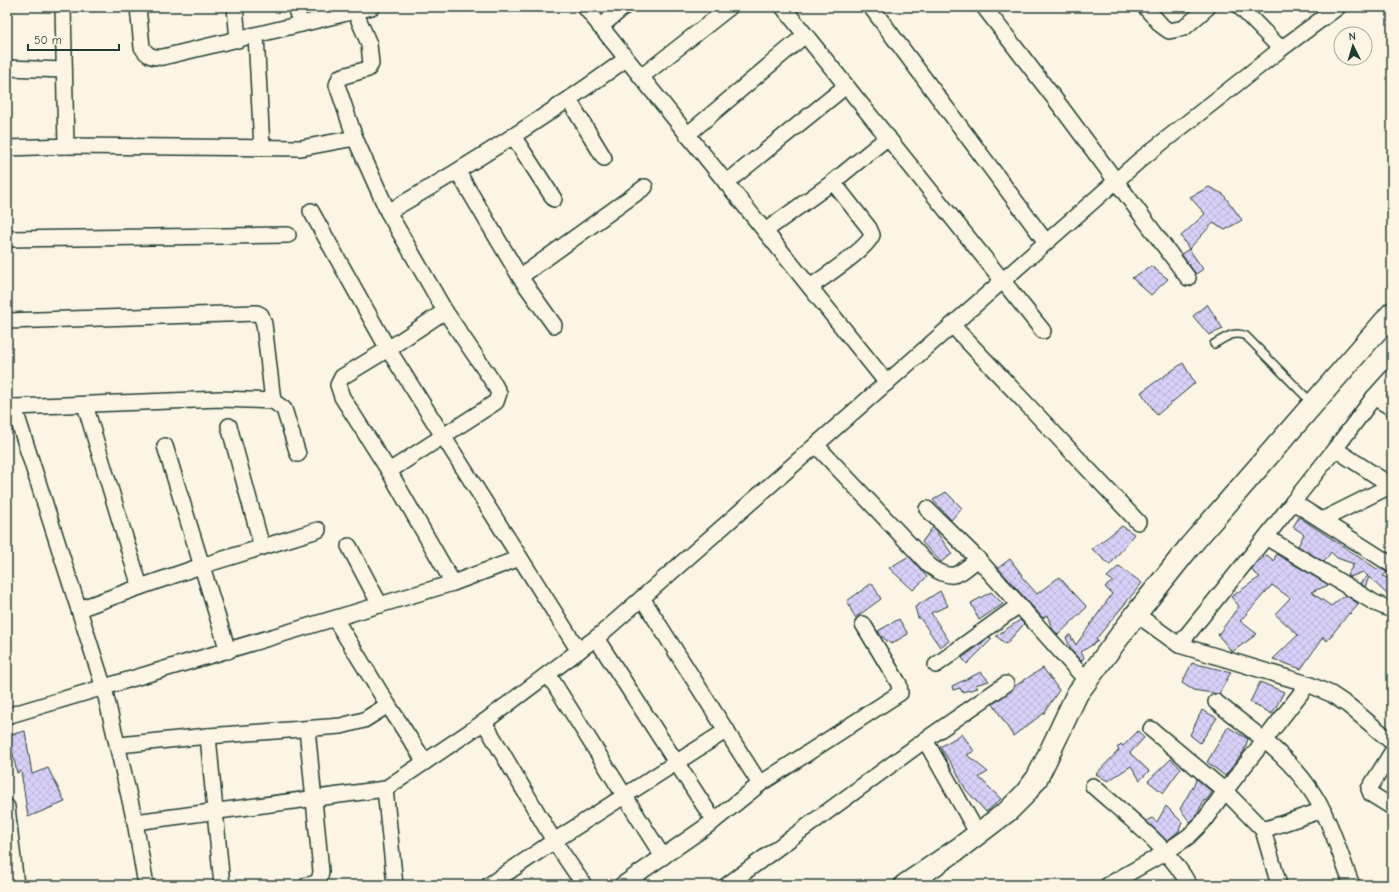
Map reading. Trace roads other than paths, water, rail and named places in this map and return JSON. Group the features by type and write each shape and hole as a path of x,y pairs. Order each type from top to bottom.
{"street":[{"path":"64,7 66,146"},
{"path":"138,7 142,47 145,52 154,58 238,40 363,9 372,64 368,69 340,76 337,85 355,138 388,212 445,311 493,382 499,394 496,402 389,471"},
{"path":"234,7 238,40"},
{"path":"295,7 301,24"},
{"path":"585,7 887,383"},
{"path":"600,27 624,7"},
{"path":"641,77 730,7"},
{"path":"783,7 1044,331"},
{"path":"870,7 1046,242"},
{"path":"984,7 1188,278"},
{"path":"1145,7 1162,26 1169,31 1184,28 1208,7"},
{"path":"1240,7 1281,49"},
{"path":"135,822 215,810 313,800 385,789 425,762 484,722 596,638 1141,159 1281,49 1338,7"},
{"path":"256,35 262,148"},
{"path":"687,134 805,35"},
{"path":"388,212 458,172 514,136 569,100 626,59"},
{"path":"7,68 64,70"},
{"path":"726,183 846,86"},
{"path":"569,100 604,158"},
{"path":"514,136 554,199"},
{"path":"765,232 833,182 888,137"},
{"path":"7,148 66,146 301,148 355,138"},
{"path":"458,172 520,277 554,326"},
{"path":"810,287 856,253 872,235 869,228 833,182"},
{"path":"520,277 645,187"},
{"path":"311,211 388,349 579,651"},
{"path":"7,239 288,235"},
{"path":"445,311 388,349 342,377 338,385 342,397 389,471 453,583"},
{"path":"7,321 257,313 261,315 264,324 273,401"},
{"path":"905,885 978,834 1008,811 1025,794 1037,778 1077,694 1086,680 1143,620 1190,546 1314,405 1392,313"},
{"path":"952,325 1138,522"},
{"path":"1179,645 1266,537 1374,397 1392,377"},
{"path":"1374,397 1392,408"},
{"path":"146,885 119,745 104,688 79,609 10,408 221,400 273,401 279,403 284,409 298,454"},
{"path":"86,405 140,587"},
{"path":"229,426 262,547"},
{"path":"816,445 930,566 940,573 947,576 958,573 978,558"},
{"path":"165,446 228,651"},
{"path":"1335,449 1392,486"},
{"path":"1322,520 1392,486"},
{"path":"1293,502 1392,565"},
{"path":"927,509 978,558 1086,680"},
{"path":"79,609 201,566 318,530"},
{"path":"1266,537 1375,602 1392,610"},
{"path":"349,546 380,605"},
{"path":"7,716 453,583 520,558"},
{"path":"642,598 760,784"},
{"path":"936,665 1019,605"},
{"path":"335,619 425,762"},
{"path":"1143,620 1179,645 1308,684 1331,694 1349,706 1392,742"},
{"path":"622,885 714,821 760,784 900,692 900,684 863,624"},
{"path":"596,638 714,821"},
{"path":"548,674 663,857"},
{"path":"726,885 925,740 1006,684"},
{"path":"1108,885 1166,852 1189,836 1203,822 1225,791 1308,684"},
{"path":"1216,702 1265,740 1293,769 1313,793 1323,810 1352,885"},
{"path":"119,745 353,724 364,720 388,705"},
{"path":"484,722 554,841 584,885"},
{"path":"307,729 321,872 318,882 307,885"},
{"path":"1151,729 1225,791 1263,830 1279,885"},
{"path":"489,885 554,841 625,797 676,762 727,730"},
{"path":"208,736 222,885"},
{"path":"925,740 978,834"},
{"path":"1392,752 1369,788 1371,794 1392,806"},
{"path":"1093,786 1166,852 1182,872 1189,885"},
{"path":"385,789 395,885"},
{"path":"7,807 9,846 16,885"},
{"path":"1263,830 1323,810"}],"lane":[{"path":"1214,344 1233,334 1241,334 1246,336 1314,405"}]}
